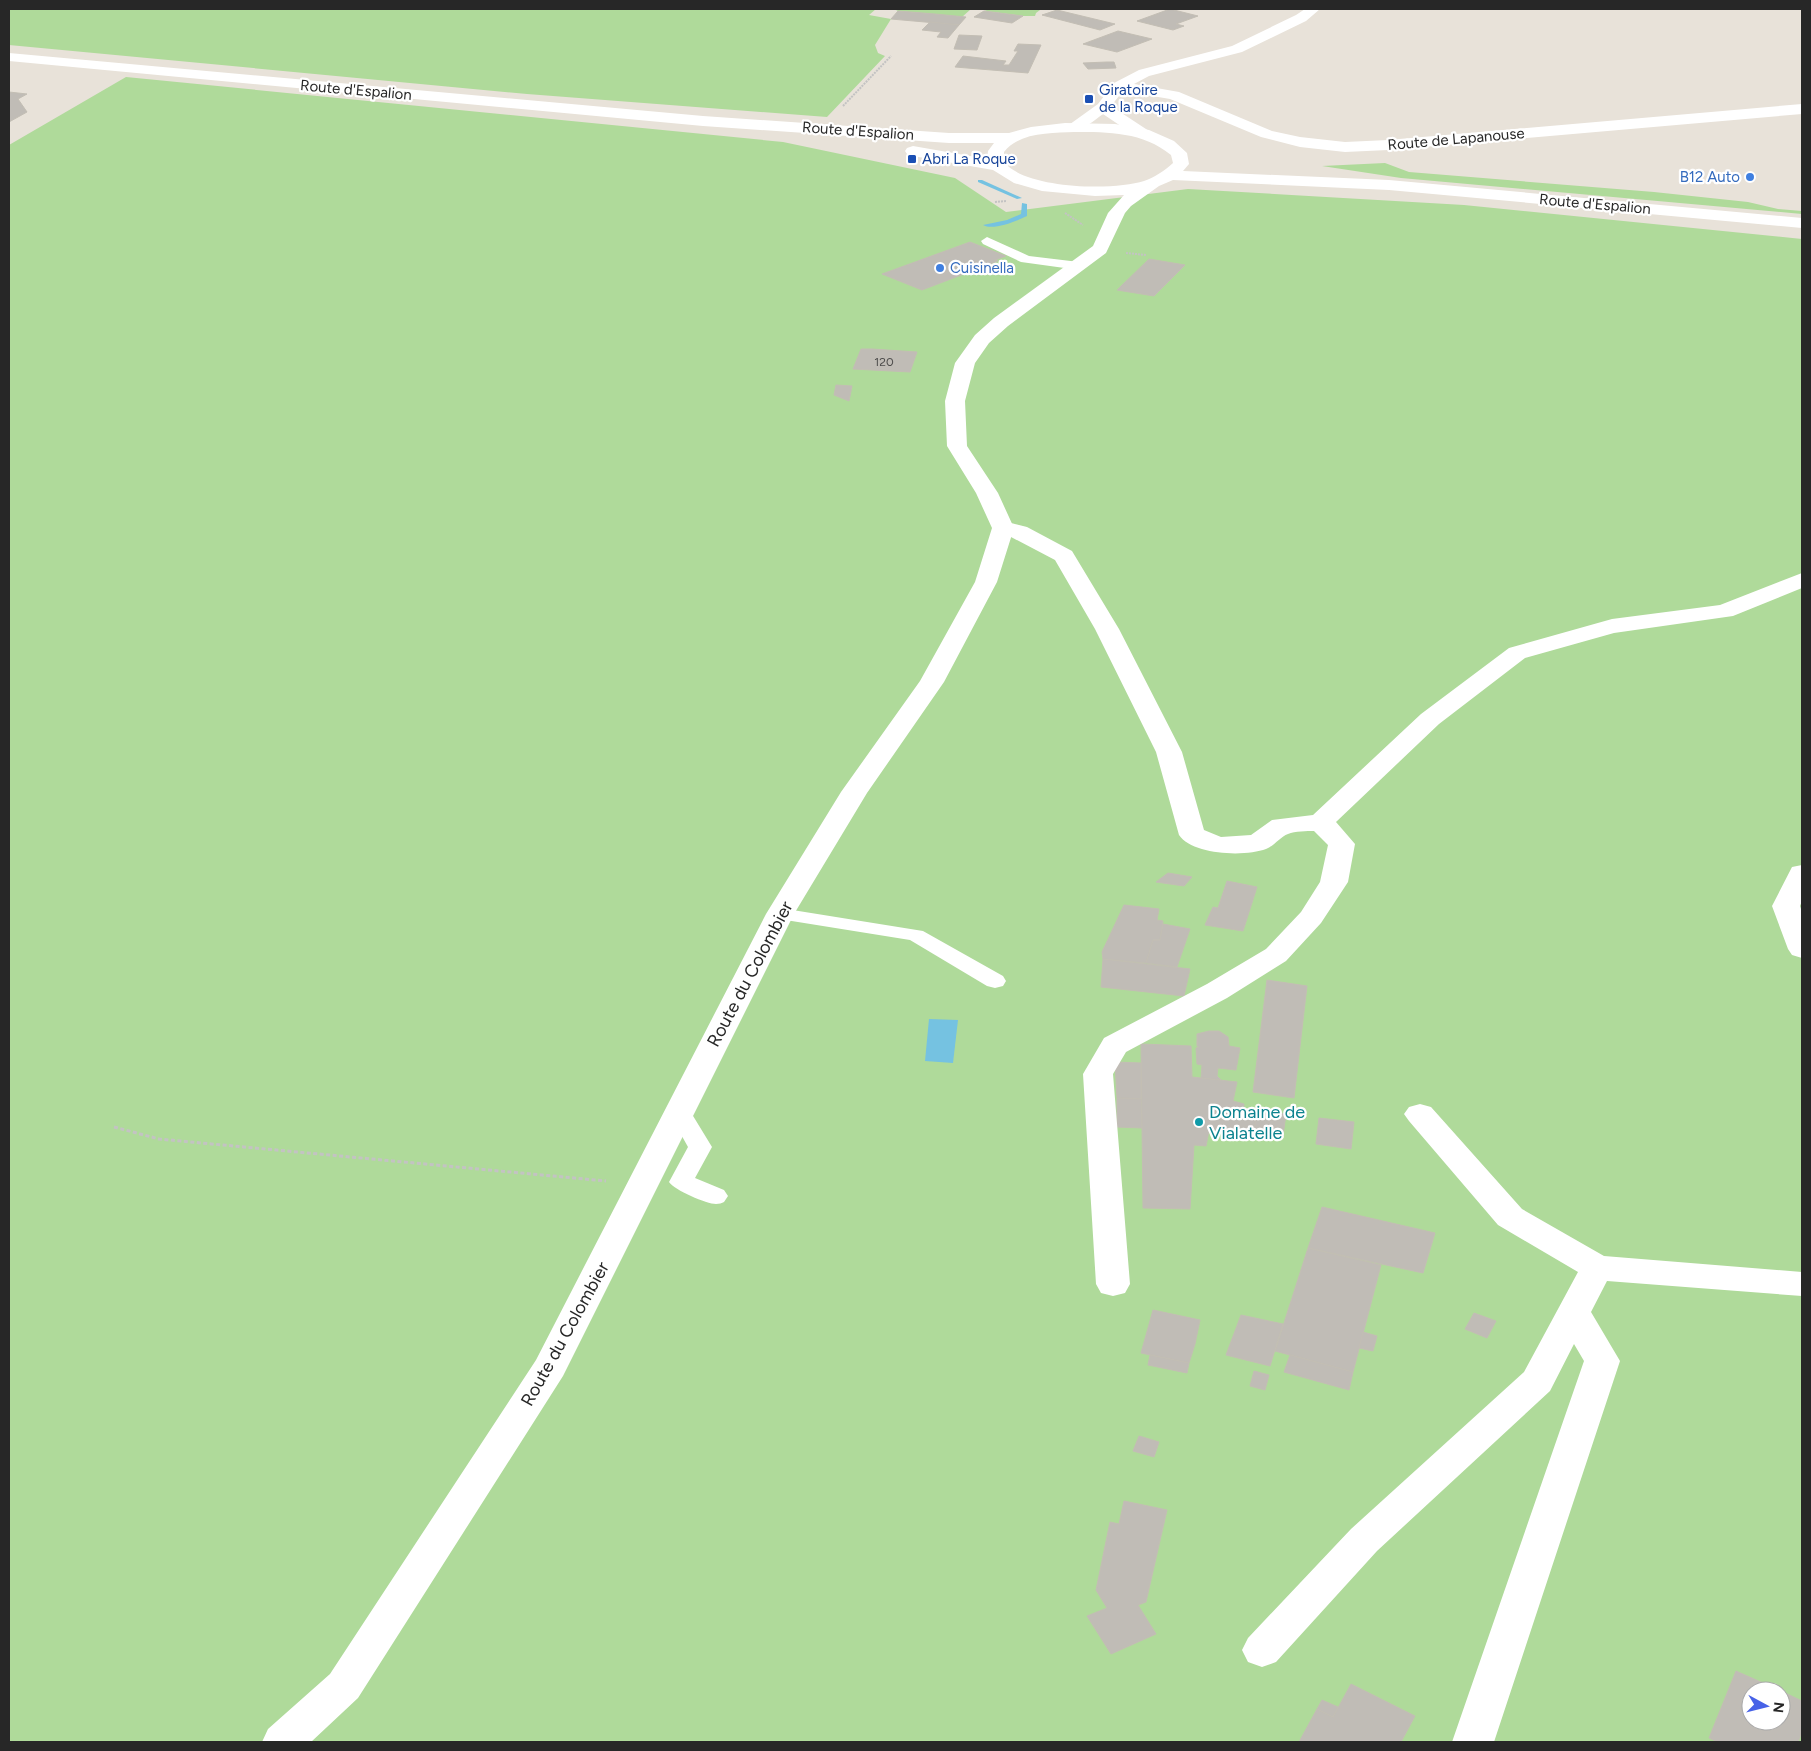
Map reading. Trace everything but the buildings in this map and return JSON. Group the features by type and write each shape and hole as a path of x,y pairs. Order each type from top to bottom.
{"street":[{"path":"1074,127 1103,106 1119,86 1144,73 1237,49 1301,18 1313,9"},
{"name":"Route d'Espalion","path":"9,58 704,121 949,138 1012,138"},
{"name":"Route de Lapanouse","path":"1119,86 1174,95 1267,134 1300,142 1345,148 1388,146 1802,109"},
{"path":"1103,106 1118,119 1143,134 1165,143 1179,153 1199,156"},
{"name":"Route d'Espalion","path":"704,121 935,154 998,166"},
{"path":"1143,134 1110,128 1074,127 1040,130 1012,138 997,148 994,160 998,166 1013,177 1069,190 1122,189 1153,183"},
{"path":"1102,212 1171,175 1181,164 1179,153"},
{"name":"Route d'Espalion","path":"1237,162 1389,185"},
{"name":"Route d'Espalion","path":"1171,175 1389,185 1802,223"},
{"path":"1069,190 1102,212 1108,237 1100,249 1001,322 982,339 965,363 955,401 957,446 987,492 1003,528 1019,532 1064,556 1107,629 1169,752 1192,835 1218,845 1258,843 1281,826 1321,822 1430,719 1517,654 1612,626 1725,611 1802,580"},
{"name":"Route du Colombier","path":"283,1742 344,1686 550,1367 780,914 854,792 932,682 986,582 1003,528"},
{"path":"1113,1284 1098,1074 1115,1045 1217,992 1276,955 1311,917 1334,882 1342,844 1321,822"},
{"path":"1802,873 1786,906 1802,949"},
{"path":"1420,1114 1510,1218 1598,1268 1802,1284"},
{"path":"1262,1650 1364,1540 1538,1381 1598,1268"},
{"path":"1473,1742 1602,1361 1574,1313"}],"lane":[{"path":"987,241 1026,259 1079,266"},
{"path":"780,914 916,935 995,981"},
{"path":"679,1110 700,1147 681,1182 716,1196"}],"path":[{"path":"822,128 891,56"},
{"path":"114,1127 159,1139 644,1184"}],"green space":[{"path":"9,9 876,9 869,15 891,19 875,45 878,53 885,56 827,117 527,94 9,45"},
{"path":"894,9 971,9 962,17 898,11"},
{"path":"986,9 1064,9 1040,10 1035,16 1023,16 984,11"},
{"path":"126,77 783,142 955,178 1006,212 1188,189 1464,205 1802,239 1802,1742 9,1742 9,145"},
{"path":"1385,163 1409,172 1654,192 1748,202 1778,209 1802,211 1802,214 1401,178 1322,166"}],"water":[{"path":"929,1019 958,1020 953,1063 925,1061"}],"waterway":[{"path":"980,181 1019,198"},
{"path":"986,225 1008,222 1025,215 1024,204"}],"place":[{"name":"Giratoire de la Roque","path":"1089,99"},
{"name":"Abri La Roque","path":"912,159"},
{"name":"B12 Auto","path":"1750,177"},
{"name":"Cuisinella","path":"940,268"},
{"name":"Domaine de Vialatelle","path":"1199,1122"}]}
